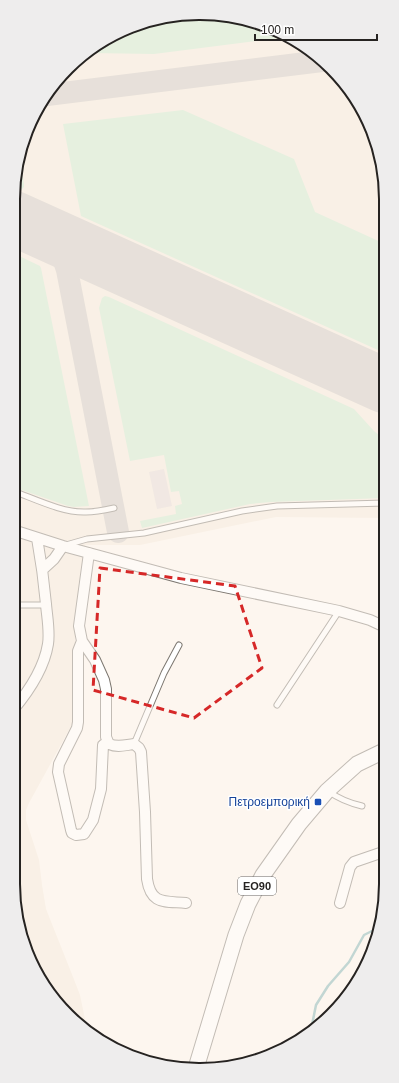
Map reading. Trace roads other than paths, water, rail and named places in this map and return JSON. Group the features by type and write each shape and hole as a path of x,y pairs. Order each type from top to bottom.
{"main road":[{"name":"ΕΟ90","path":"197,1063 230,951 248,904 259,883 276,855 299,824 327,791 357,764 379,753"}],"street":[{"path":"20,532 63,546 181,578 339,610 379,624"},
{"path":"20,700 35,680 45,656 48,643 46,605 37,538"},
{"path":"42,570 54,559 63,546"},
{"path":"89,553 79,626 82,641 98,665 104,680 106,689 105,727 108,742 114,746 122,747 134,744 141,752 148,889 156,899 186,903"},
{"path":"82,641 78,651 77,728 59,764 58,772 71,830 72,833 76,835 84,834 94,820 101,789 103,745 108,742"},
{"path":"340,903 350,868 354,862 379,853"}],"lane":[{"path":"20,493 74,511 86,512 114,508"},
{"path":"63,546 87,539 144,533 242,511 277,506 379,503"},
{"path":"20,606 46,605"},
{"path":"277,705 339,610"},
{"path":"134,744 164,673 179,645"},
{"path":"327,791 336,798 345,802 362,806"}],"waterway":[{"path":"312,1023 316,1005 328,986 349,962 364,935 373,931"}],"place":[{"name":"Πετροεμπορική","path":"318,802"}]}
